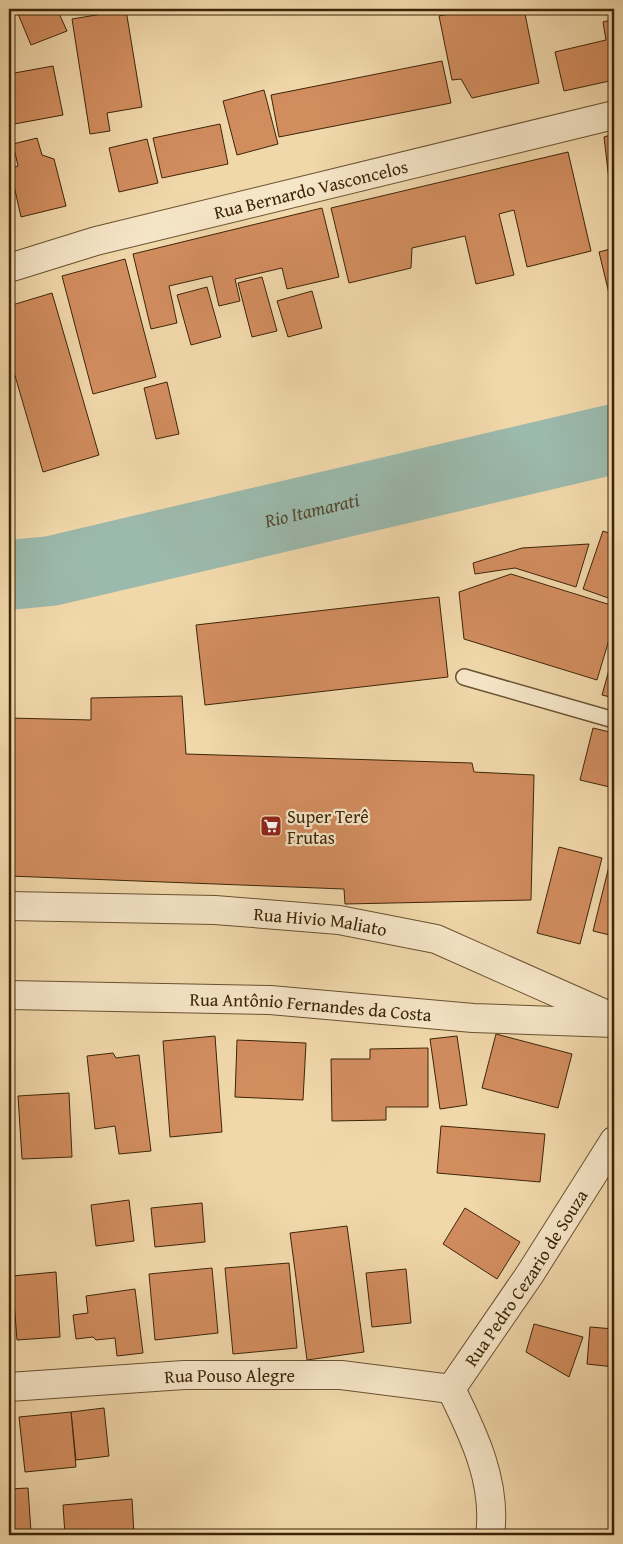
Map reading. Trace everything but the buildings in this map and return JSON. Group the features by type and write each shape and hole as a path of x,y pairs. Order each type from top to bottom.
{"street":[{"name":"Rua Bernardo Vasconcelos","path":"9,268 96,241 614,114"},
{"name":"Rua Hivio Maliato","path":"9,906 215,910 338,920 436,939 614,1018"},
{"name":"Rua Antônio Fernandes da Costa","path":"9,995 270,1000 473,1018 614,1023"},
{"name":"Rua Pedro Cezario de Souza","path":"452,1390 530,1274 614,1141"},
{"name":"Rua Pouso Alegre","path":"9,1387 184,1374 341,1375 452,1390"},
{"path":"452,1390 473,1434 488,1482 492,1527 490,1535"}],"lane":[{"path":"464,677 614,720"}],"waterway":[{"name":"Rio Itamarati","path":"9,575 51,571 614,439"}],"place":[{"name":"Super Terê Frutas","path":"271,826"}]}
